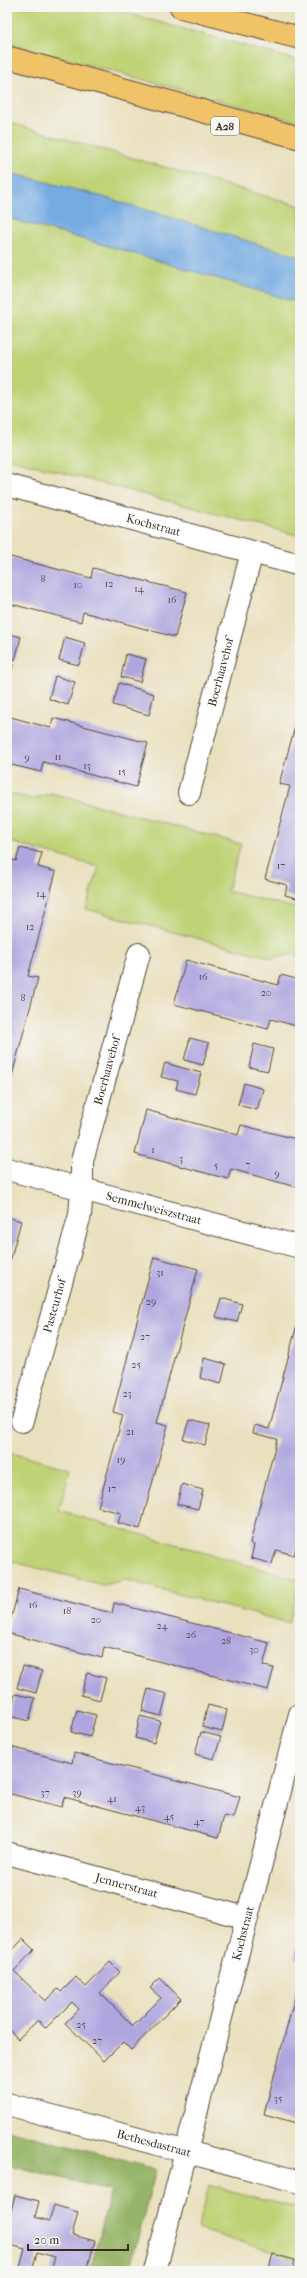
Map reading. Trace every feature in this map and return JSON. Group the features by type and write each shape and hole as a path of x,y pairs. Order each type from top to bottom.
{"highway":[{"path":"181,7 300,38"},
{"name":"A28","path":"7,57 150,98 300,138"},
{"name":"A28","path":"150,98 300,153"}],"street":[{"name":"Kochstraat","path":"7,485 300,565"},
{"name":"Boerhaavehof","path":"189,793 252,552"},
{"name":"Boerhaavehof","path":"82,1188 82,1161 139,954"},
{"name":"Semmelweiszstraat","path":"7,1169 300,1247"},
{"name":"Pasteurhof","path":"22,1421 80,1214 82,1188"},
{"name":"Kochstraat","path":"155,2271 246,1918 295,1750 300,1714"},
{"name":"Jennerstraat","path":"7,1853 246,1918"},
{"name":"Bethesdastraat","path":"7,2104 300,2182"}],"green space":[{"path":"7,7 104,7 300,61 300,122 7,43"},
{"path":"7,122 300,206 300,257 100,196 7,172"},
{"path":"7,218 119,249 300,303 300,536 7,458"},
{"path":"7,793 32,799 51,793 241,844 227,891 300,909 300,956 293,954 272,958 86,909 99,867 7,841"},
{"path":"7,1452 70,1469 59,1511 300,1580 289,1623 125,1580 103,1585 7,1560"},
{"path":"7,2130 156,2169 129,2271 90,2271 111,2191 7,2164"},
{"path":"209,2185 300,2209 300,2260 197,2229"}],"water":[{"path":"7,172 100,196 300,257 300,303 119,249 7,218"}],"building":[{"path":"7,556 91,578 93,568 187,592 175,637 83,612 81,622 7,603"},
{"path":"7,633 21,637 15,660 7,658"},
{"path":"65,637 85,643 79,665 59,660"},
{"path":"126,654 146,659 140,682 121,677"},
{"path":"7,664 13,665 7,685"},
{"path":"55,676 75,682 68,705 49,699"},
{"path":"119,683 154,694 149,715 113,705"},
{"path":"300,709 300,899 285,895 287,885 265,879 290,786 279,784"},
{"path":"7,716 51,728 53,718 148,743 136,787 43,762 41,772 7,764"},
{"path":"20,848 42,853 38,867 56,872 28,976 38,978 7,1094 7,877 12,860 16,861"},
{"path":"186,960 278,985 281,975 300,980 300,1027 271,1019 268,1029 174,1004"},
{"path":"190,1038 209,1043 203,1065 184,1060"},
{"path":"254,1044 273,1049 268,1071 249,1067"},
{"path":"165,1063 201,1073 195,1094 176,1089 178,1081 161,1077"},
{"path":"244,1083 263,1089 257,1110 238,1105"},
{"path":"146,1110 238,1135 241,1125 300,1140 300,1188 231,1169 228,1179 135,1154"},
{"path":"7,1217 21,1221 9,1265 7,1264"},
{"path":"154,1257 198,1269 157,1422 168,1425 140,1529 118,1523 121,1513 98,1507 123,1415 113,1412"},
{"path":"221,1298 242,1304 237,1322 216,1317"},
{"path":"300,1313 300,1530 294,1555 276,1550 272,1564 251,1558 254,1545 250,1543 277,1439 253,1433 255,1425 269,1429"},
{"path":"204,1358 226,1364 221,1384 200,1378"},
{"path":"189,1420 210,1425 205,1445 183,1439"},
{"path":"182,1484 203,1490 198,1509 177,1504"},
{"path":"19,1589 112,1613 114,1603 269,1643 263,1666 274,1668 268,1690 104,1647 102,1658 7,1633"},
{"path":"23,1666 42,1671 36,1693 17,1688"},
{"path":"87,1673 106,1678 100,1700 81,1695"},
{"path":"148,1689 167,1694 161,1716 142,1711"},
{"path":"15,1694 35,1698 29,1721 9,1716"},
{"path":"208,1705 227,1710 222,1732 202,1727"},
{"path":"77,1710 96,1715 90,1737 71,1732"},
{"path":"140,1716 160,1721 154,1743 135,1738"},
{"path":"201,1732 221,1737 214,1759 195,1754"},
{"path":"7,1746 72,1763 74,1753 240,1797 234,1818 224,1816 218,1838 64,1797 62,1807 7,1793"},
{"path":"300,1937 300,1960 294,1958"},
{"path":"23,1939 34,1950 14,1971 45,2001 58,1989 61,1992 76,1977 86,1987 110,1962 120,1972 100,1993 133,2026 161,1998 150,1988 160,1978 181,1999 131,2050 123,2042 104,2061 65,2023 79,2009 72,2002 46,2028 38,2020 18,2039 7,2027 7,1956"},
{"path":"300,1978 300,2124 264,2114"},
{"path":"15,2195 39,2201 35,2217 49,2221 54,2205 78,2212 72,2235 95,2241 87,2271 51,2271 55,2257 37,2252 33,2268 36,2269 35,2271 19,2271 25,2249 7,2244 7,2210 11,2211"},
{"path":"273,2254 295,2260 292,2271 268,2271"}]}
